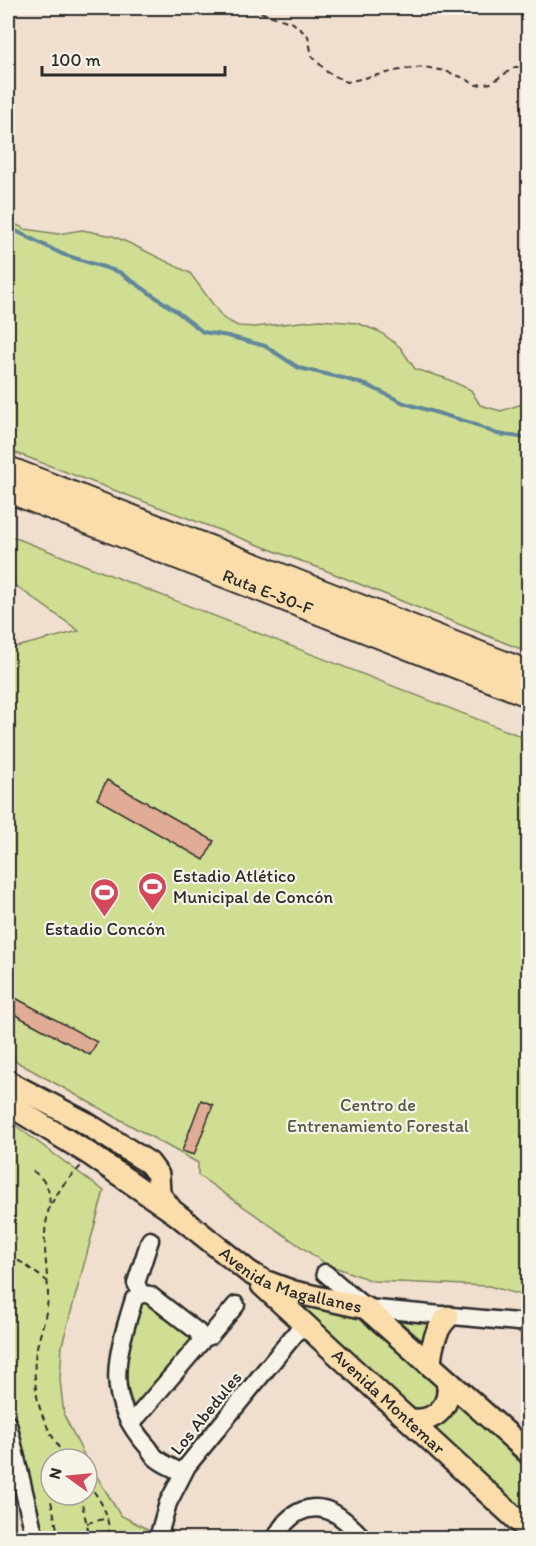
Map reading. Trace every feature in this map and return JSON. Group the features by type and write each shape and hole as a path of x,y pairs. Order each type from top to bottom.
{"highway":[{"name":"Ruta E-30-F","path":"8,469 528,673"},
{"name":"Ruta E-30-F","path":"8,490 528,694"}],"main road":[{"name":"Avenida Magallanes","path":"8,1082 84,1122 142,1158 156,1170 159,1194 175,1213"},
{"name":"Avenida Magallanes","path":"8,1104 91,1155 175,1213 249,1272 264,1281 294,1292 366,1308"},
{"path":"117,1174 132,1176 137,1173 142,1158"},
{"name":"Avenida Montemar","path":"249,1272 528,1530"},
{"path":"366,1308 528,1452"},
{"path":"430,1365 434,1342 442,1323 448,1317"},
{"path":"408,1419 428,1419 439,1412 448,1397 447,1381"}],"street":[{"path":"141,1294 136,1283 150,1240"},
{"path":"325,1273 366,1308"},
{"path":"131,1424 200,1346 202,1339 198,1332 150,1295 141,1294 134,1299 118,1353 116,1367 121,1402 131,1424 150,1449 158,1449 185,1470"},
{"path":"202,1339 210,1336 236,1305"},
{"name":"Avenida Magallanes","path":"366,1308 528,1323"},
{"name":"Los Abedules","path":"158,1536 168,1503 185,1470 304,1323"},
{"path":"8,1424 11,1454 35,1539"},
{"path":"276,1539 288,1518 303,1511 319,1509 336,1514 363,1539"}],"path":[{"path":"251,8 293,23 308,36 312,56 327,72 347,82 424,67 445,71 476,85 491,83 515,67 528,67"},
{"path":"58,1447 42,1414 36,1390 36,1348 44,1326 48,1298 45,1229 51,1203 63,1185 91,1155"},
{"path":"33,1171 48,1187 51,1202 48,1218"},
{"path":"8,1257 21,1262 47,1281"},
{"path":"99,1497 108,1518 109,1539"},
{"path":"52,1507 59,1539"},
{"path":"83,1507 90,1539"},
{"path":"87,1523 108,1518"},
{"path":"109,1533 158,1536"}],"green space":[{"path":"8,221 25,229 58,234 82,230 113,236 131,244 190,273 223,318 238,326 255,327 319,320 357,323 380,332 400,347 415,369 445,378 471,390 480,405 501,411 528,402 528,652 322,569 8,450"},
{"name":"Centro de Entrenamiento Forestal","path":"8,535 528,739 528,1297 489,1286 373,1281 326,1264 198,1175 198,1163 8,1057 8,649 79,631 8,580"},
{"path":"8,1087 133,1163 131,1168 127,1170 8,1098"},
{"path":"8,1120 104,1191 62,1345 60,1380 64,1415 80,1447 39,1447 39,1507 99,1507 99,1480 120,1515 147,1529 146,1538 41,1538 8,1395"},
{"path":"143,1302 146,1302 192,1340 135,1408 127,1383 126,1370 136,1319"},
{"path":"293,1302 361,1314 440,1388 439,1403 415,1414"},
{"path":"401,1322 432,1325 424,1342"},
{"path":"453,1399 528,1470 528,1519 427,1427"}],"building":[{"path":"107,780 214,841 204,860 97,799"},
{"path":"8,994 97,1042 90,1055 8,1011"},
{"path":"201,1100 213,1105 194,1155 182,1151"}],"waterway":[{"path":"8,227 62,254 119,272 203,332 265,346 299,368 369,386 404,403 471,423 497,434 528,438"}],"place":[{"name":"Estadio Atlético Municipal de Concón","path":"152,912"},
{"name":"Estadio Concón","path":"105,918"}]}
